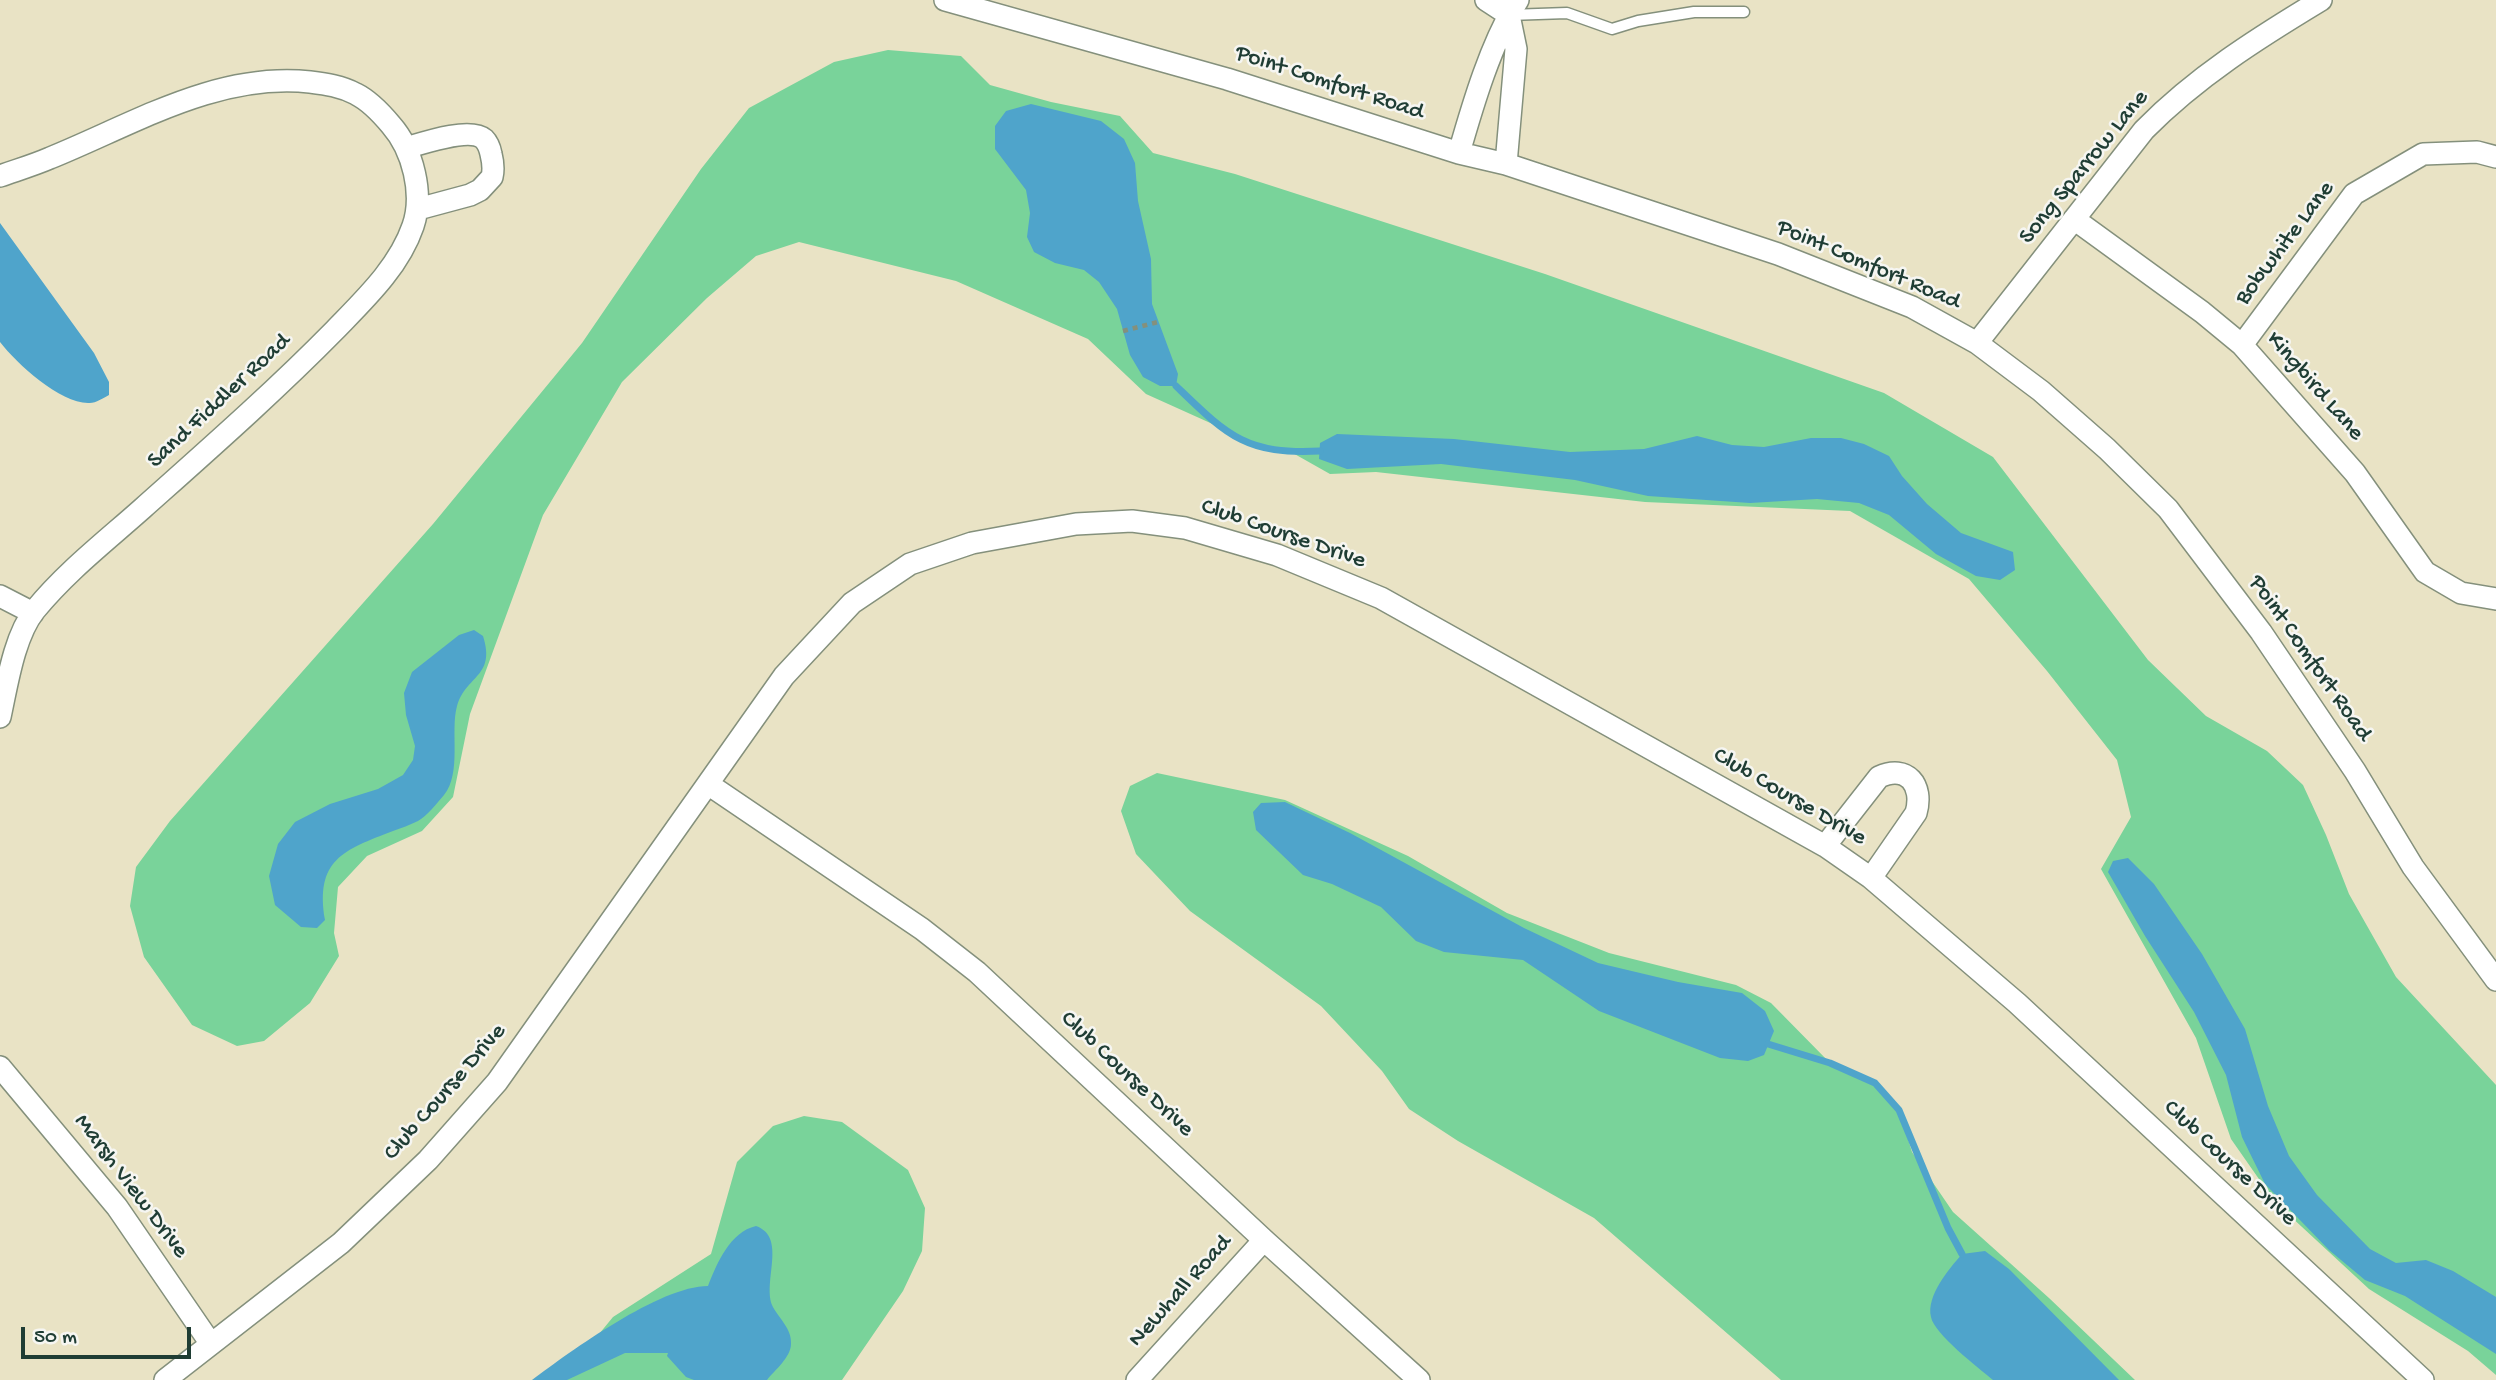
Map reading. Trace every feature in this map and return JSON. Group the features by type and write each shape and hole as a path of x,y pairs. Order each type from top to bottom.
{"street":[{"name":"Point Comfort Road","path":"948,0 996,8 1459,153 1506,164 1778,254 1912,307 1977,343 2041,391 2108,449 2168,509 2261,632 2355,771 2413,867 2496,980"},
{"path":"1486,0 1514,7"},
{"name":"Song Sparrow Lane","path":"1977,343 2144,130 2164,109 2207,74 2257,39 2321,0"},
{"path":"1459,153 1473,104 1514,7"},
{"path":"1506,164 1516,49 1514,7"},
{"name":"Sand Fiddler Road","path":"0,176 49,159 160,110 222,88 266,80 333,85 353,92 376,108 394,128 406,148 417,191 418,209 406,242 382,280 367,297 311,355 141,510 91,551 33,613 22,635 0,717"},
{"path":"406,148 471,134 482,137 489,145 492,157 492,177 480,190 418,209"},
{"name":"Bobwhite Lane","path":"2242,345 2354,194 2423,155 2477,152 2496,157"},
{"name":"Kingbird Lane","path":"2074,219 2202,312 2242,345 2355,473 2425,572 2461,593 2496,599"},
{"name":"Club Course Drive","path":"165,1380 341,1243 428,1160 497,1082 784,676 852,603 910,564 972,543 1076,524 1132,521 1185,528 1277,555 1381,598 1825,846 1871,878 2017,1003 2423,1380"},
{"path":"0,596 33,613"},
{"name":"Club Course Drive","path":"1825,846 1879,778 1888,773 1897,773 1908,778 1918,789 1920,801 1916,813 1871,878"},
{"name":"Club Course Drive","path":"708,784 922,929 978,972 1264,1240 1419,1380"},
{"name":"Marsh View Drive","path":"0,1067 117,1207 211,1344"},
{"name":"Newhall Road","path":"1137,1380 1264,1240"}],"lane":[{"path":"1514,7 1567,13 1612,29 1638,21 1694,12 1744,12"}],"path":[{"path":"1123,331 1158,322"}],"green space":[{"path":"888,50 961,56 990,85 1051,102 1120,116 1153,153 1235,174 1545,274 1884,393 1993,457 2148,660 2206,716 2267,751 2303,785 2349,894 2396,977 2496,1085 2496,1375 2468,1351 2369,1289 2275,1202 2231,1139 2196,1038 2101,869 2131,817 2117,760 2047,671 1969,579 1850,511 1645,502 1376,472 1330,474 1291,452 1247,444 1217,426 1146,394 1088,339 956,281 799,242 756,256 707,298 622,382 543,515 470,714 453,797 422,831 367,856 338,887 334,933 339,956 310,1003 264,1041 237,1046 192,1025 144,957 130,906 136,867 170,821 433,524 582,343 701,169 749,108 834,62"},
{"path":"1157,773 1285,800 1408,856 1507,913 1609,953 1736,985 1771,1003 1830,1063 1875,1083 1899,1110 1912,1152 1953,1212 2135,1380 1781,1380 1594,1218 1458,1141 1409,1109 1382,1071 1321,1006 1190,911 1136,854 1121,811 1130,786"},
{"path":"804,1116 842,1122 908,1170 925,1208 922,1251 903,1291 842,1380 542,1380 581,1356 613,1317 711,1254 737,1162 773,1126"}],"water":[{"path":"1031,104 1101,121 1124,139 1135,163 1138,201 1151,259 1152,304 1178,374 1176,386 1160,386 1143,377 1130,355 1117,309 1099,282 1084,270 1055,263 1034,252 1027,237 1030,213 1026,190 995,149 995,126 1006,111"},
{"path":"0,223 94,353 109,382 109,395 91,403 65,397 28,371 0,342"},
{"path":"1337,434 1454,439 1570,452 1644,449 1697,436 1732,445 1764,447 1811,438 1841,438 1864,444 1889,456 1902,476 1927,504 1961,533 2013,552 2015,570 2000,580 1976,576 1936,554 1889,515 1859,503 1817,499 1750,503 1648,496 1575,480 1441,464 1347,469 1319,459 1320,443"},
{"path":"474,630 483,636 486,660 457,706 453,775 444,795 421,819 360,844 336,860 324,883 325,920 317,928 301,927 275,905 269,876 278,844 295,822 330,804 378,789 403,775 413,760 415,746 406,715 404,693 412,672 459,635"},
{"path":"1285,802 1350,833 1524,928 1598,963 1678,982 1742,993 1765,1011 1774,1031 1764,1055 1748,1061 1720,1058 1599,1011 1523,960 1444,952 1416,941 1381,907 1332,884 1303,875 1256,830 1253,812 1261,803"},
{"path":"2128,858 2154,884 2202,954 2245,1029 2268,1106 2289,1156 2317,1195 2370,1249 2396,1263 2426,1260 2453,1271 2496,1297 2496,1354 2405,1296 2365,1280 2329,1250 2265,1184 2242,1137 2226,1075 2194,1012 2108,872 2113,861"},
{"path":"756,1226 770,1239 772,1305 791,1338 788,1354 767,1380 694,1380 686,1377 667,1356 668,1353 625,1353 567,1380 532,1380 569,1353 642,1308 688,1289 708,1286 720,1258 732,1242 747,1229"},
{"path":"1985,1251 2009,1269 2119,1380 1993,1380 1948,1341 1931,1317 1930,1309 1935,1292 1962,1254"}],"waterway":[{"path":"1176,386 1209,417 1239,438 1273,449 1320,451"},
{"path":"1768,1044 1830,1063 1875,1083 1899,1110 1948,1228 1962,1254"}]}
